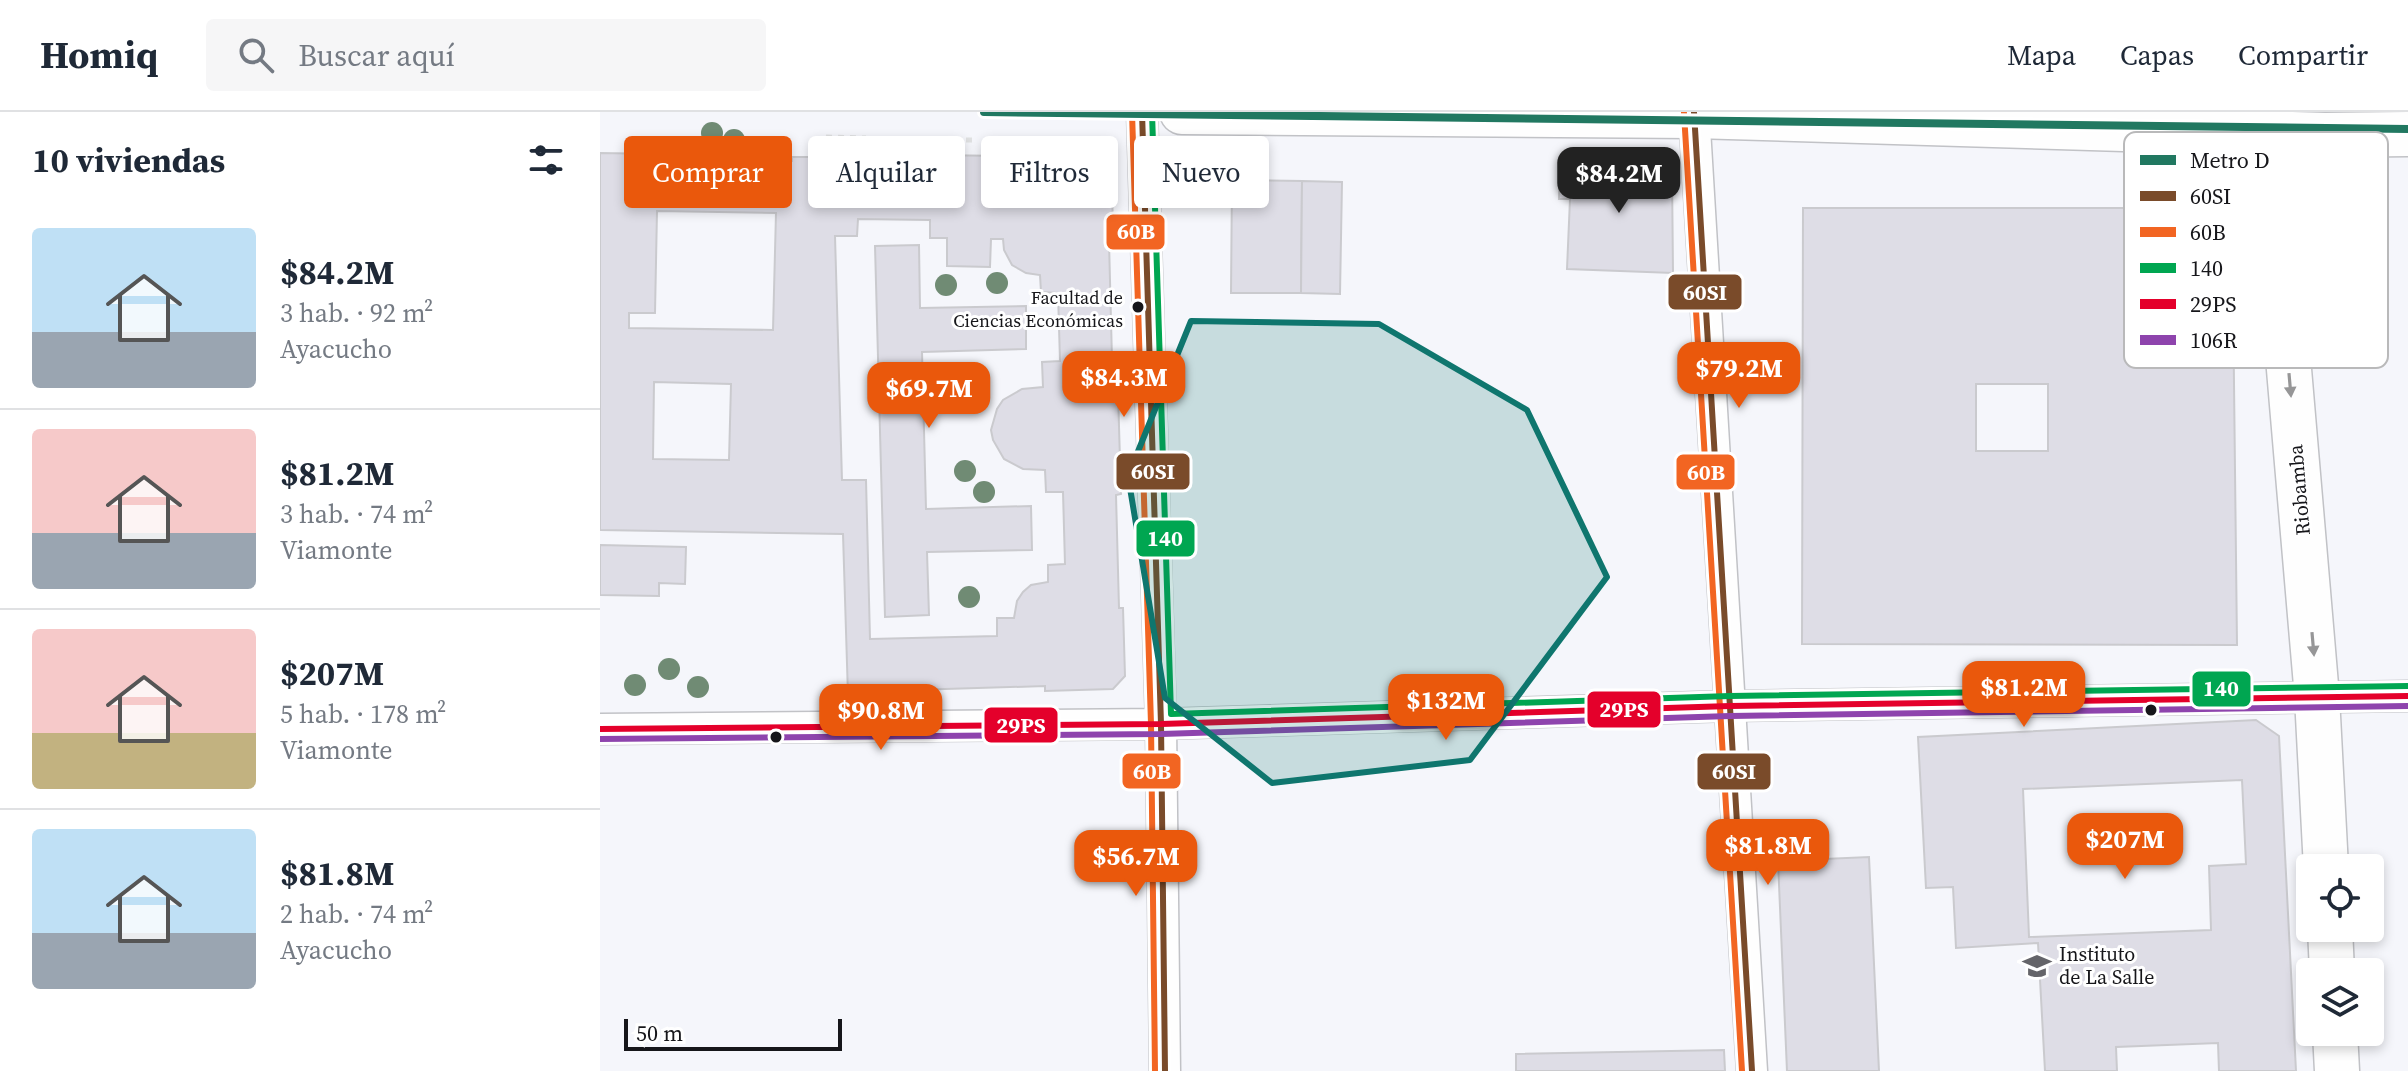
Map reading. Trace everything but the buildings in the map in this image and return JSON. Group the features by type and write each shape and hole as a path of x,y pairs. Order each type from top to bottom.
{"main road":[{"path":"1182,112 1694,114 2267,122 2384,132"},
{"path":"2388,132 2408,134"},
{"name":"Riobamba","path":"2288,368 2317,697 2325,854"},
{"path":"2336,1046 2337,1071"}],"street":[{"path":"1142,112 1161,724 1165,1071"},
{"path":"1694,114 1752,1071"},
{"path":"600,729 1161,724 1730,706 2408,696"}],"path":[{"path":"965,140 978,140"}],"highlighted area":[{"path":"1191,321 1379,324 1527,410 1607,577 1470,760 1272,783 1165,698 1128,476"}],"metro line":[{"name":"D","path":"984,112 2408,129"}],"transit line":[{"name":"60B","path":"1132,112 1151,724 1155,1071"},
{"name":"60SI","path":"1142,112 1161,724 1165,1071"},
{"name":"140","path":"1152,112 1171,714 1730,696 2408,686"},
{"name":"60SI","path":"1694,112 1752,1071"},
{"name":"60B","path":"1684,113 1742,1071"},
{"name":"29PS","path":"600,729 1161,724 1730,706 2408,696"},
{"name":"106R","path":"600,739 1161,734 1730,716 2408,706"}],"place":[{"name":"Facultad de Ciencias Económicas","path":"1138,307"},
{"name":"Instituto de La Salle","path":"2037,966"}]}
